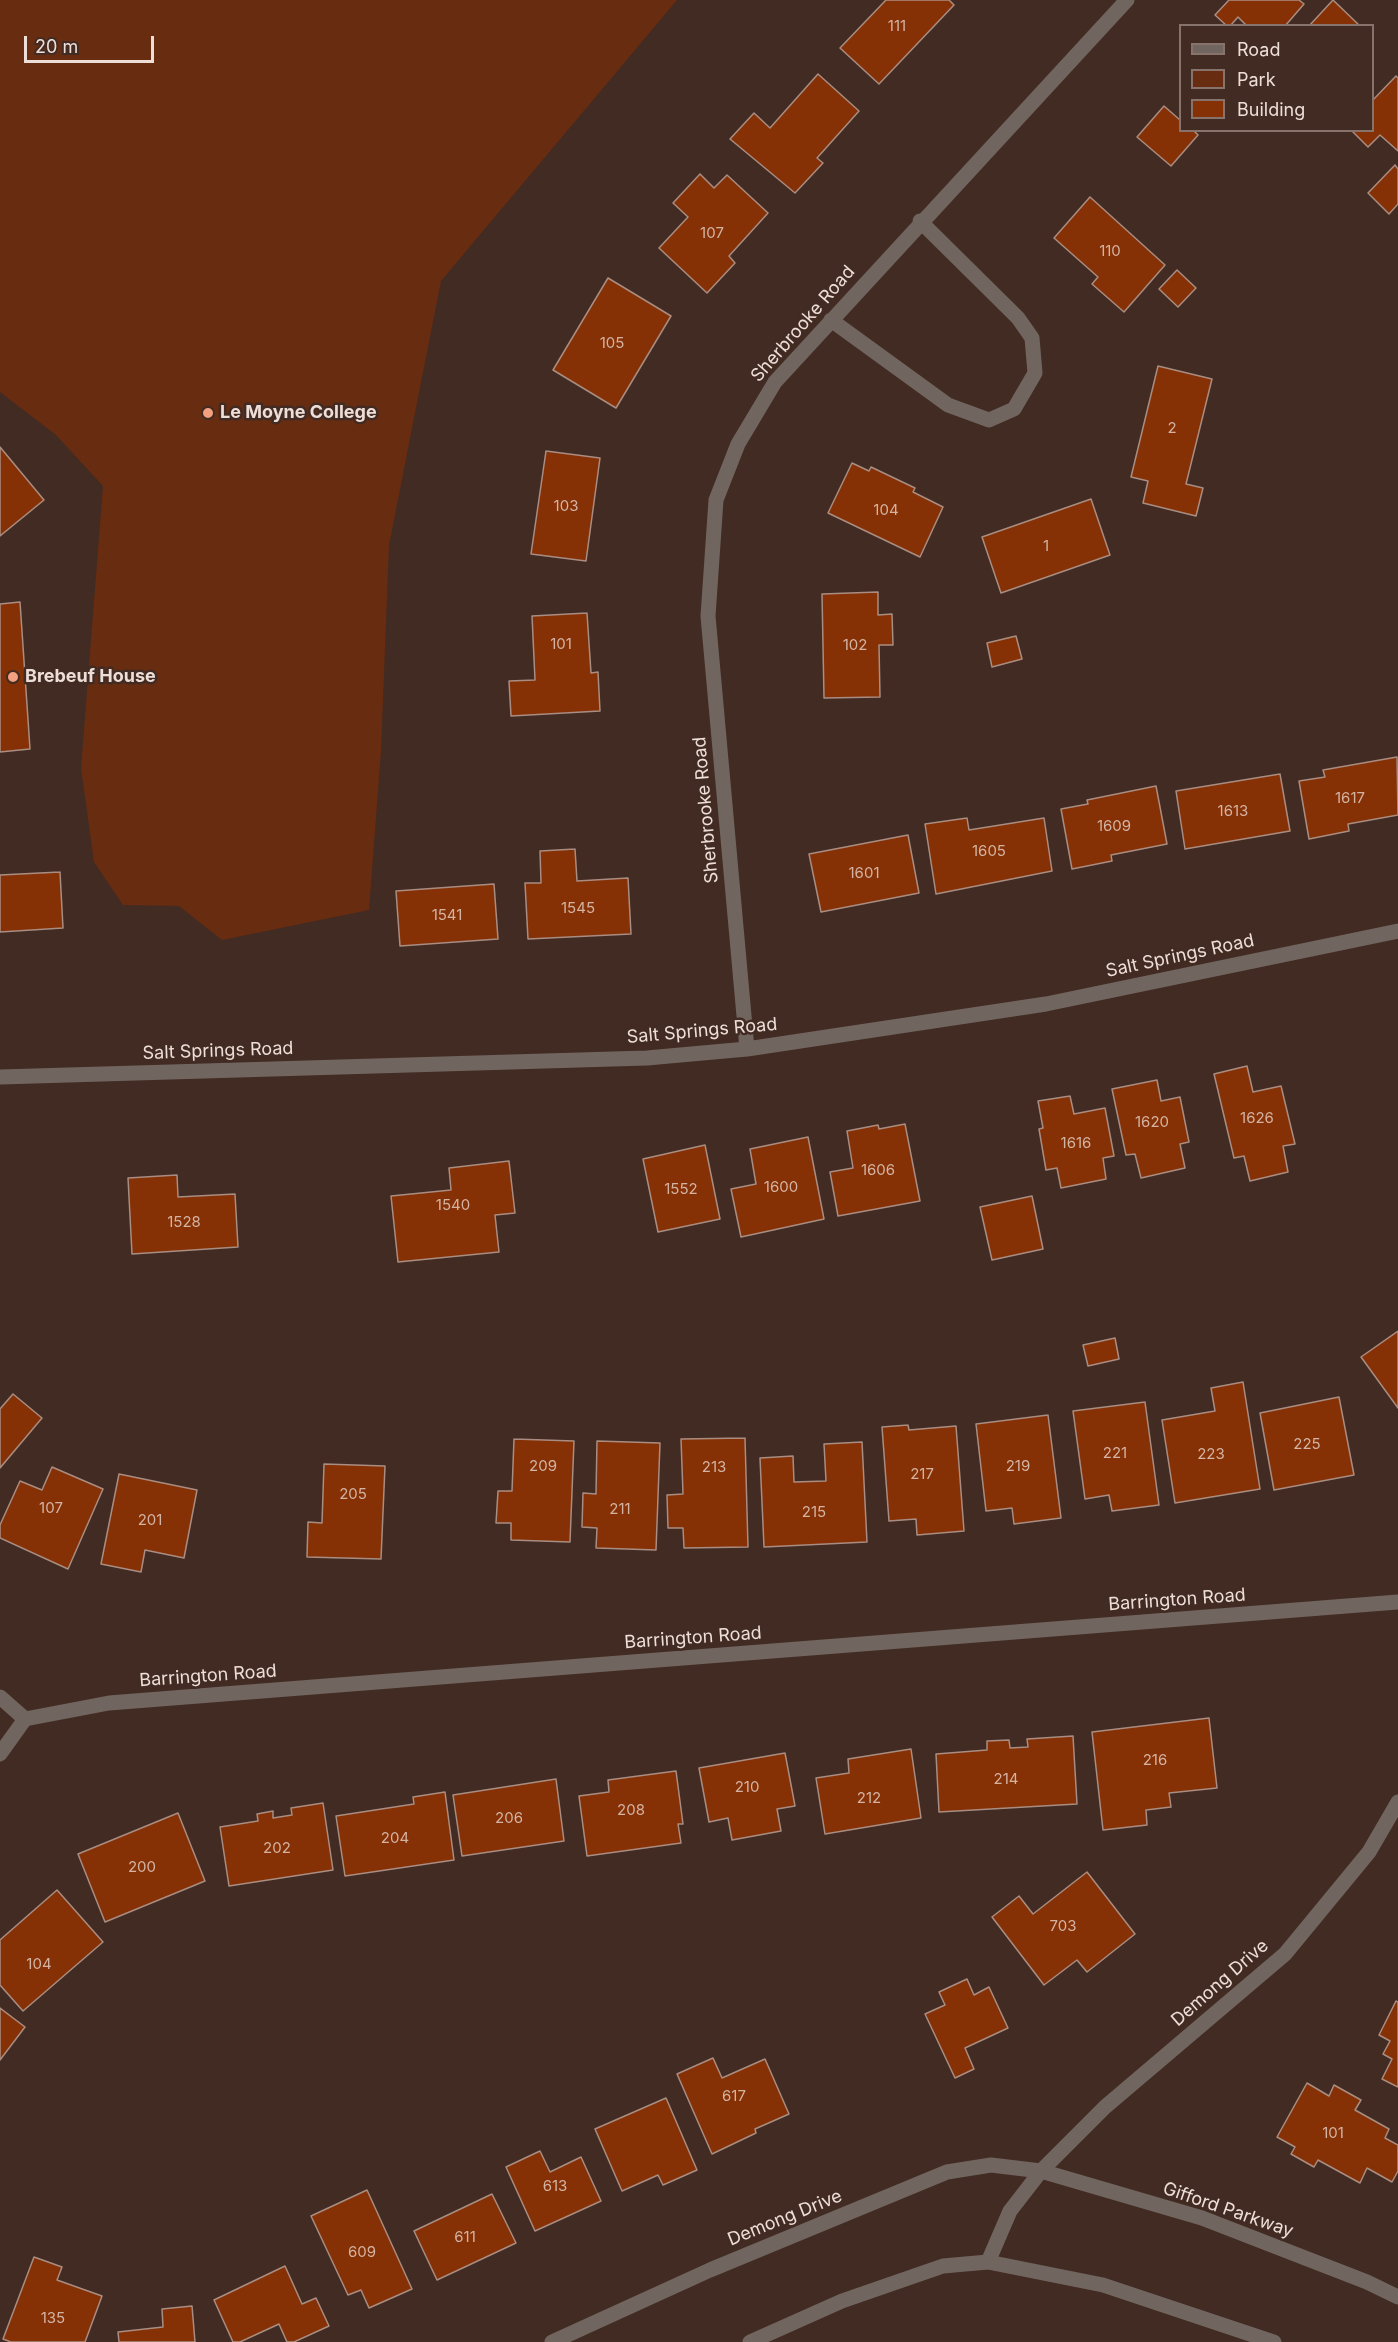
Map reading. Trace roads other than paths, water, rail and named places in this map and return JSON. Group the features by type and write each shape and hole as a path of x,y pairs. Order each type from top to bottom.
{"street":[{"name":"Sherbrooke Road","path":"747,1049 708,616 716,500 738,444 775,381 1127,0"},
{"path":"831,320 948,405 989,420 1014,409 1035,374 1032,338 1018,318 920,222"},
{"name":"Salt Springs Road","path":"0,1077 647,1058 747,1049 1046,1004 1398,931"},
{"name":"Barrington Road","path":"26,1719 109,1703 1398,1602"},
{"path":"0,1697 26,1719 0,1754"},
{"name":"Demong Drive","path":"988,2262 1010,2211 1041,2171 1105,2108 1285,1954 1369,1852 1398,1802"},
{"name":"Demong Drive","path":"552,2342 710,2270 947,2172 991,2165 1041,2171"},
{"name":"Gifford Parkway","path":"1041,2171 1202,2218 1366,2282 1398,2297"},
{"path":"750,2342 842,2301 943,2266 988,2262 1103,2285 1274,2342"}],"place":[{"name":"Le Moyne College","path":"208,413"},
{"name":"Brebeuf House","path":"13,677"}]}
